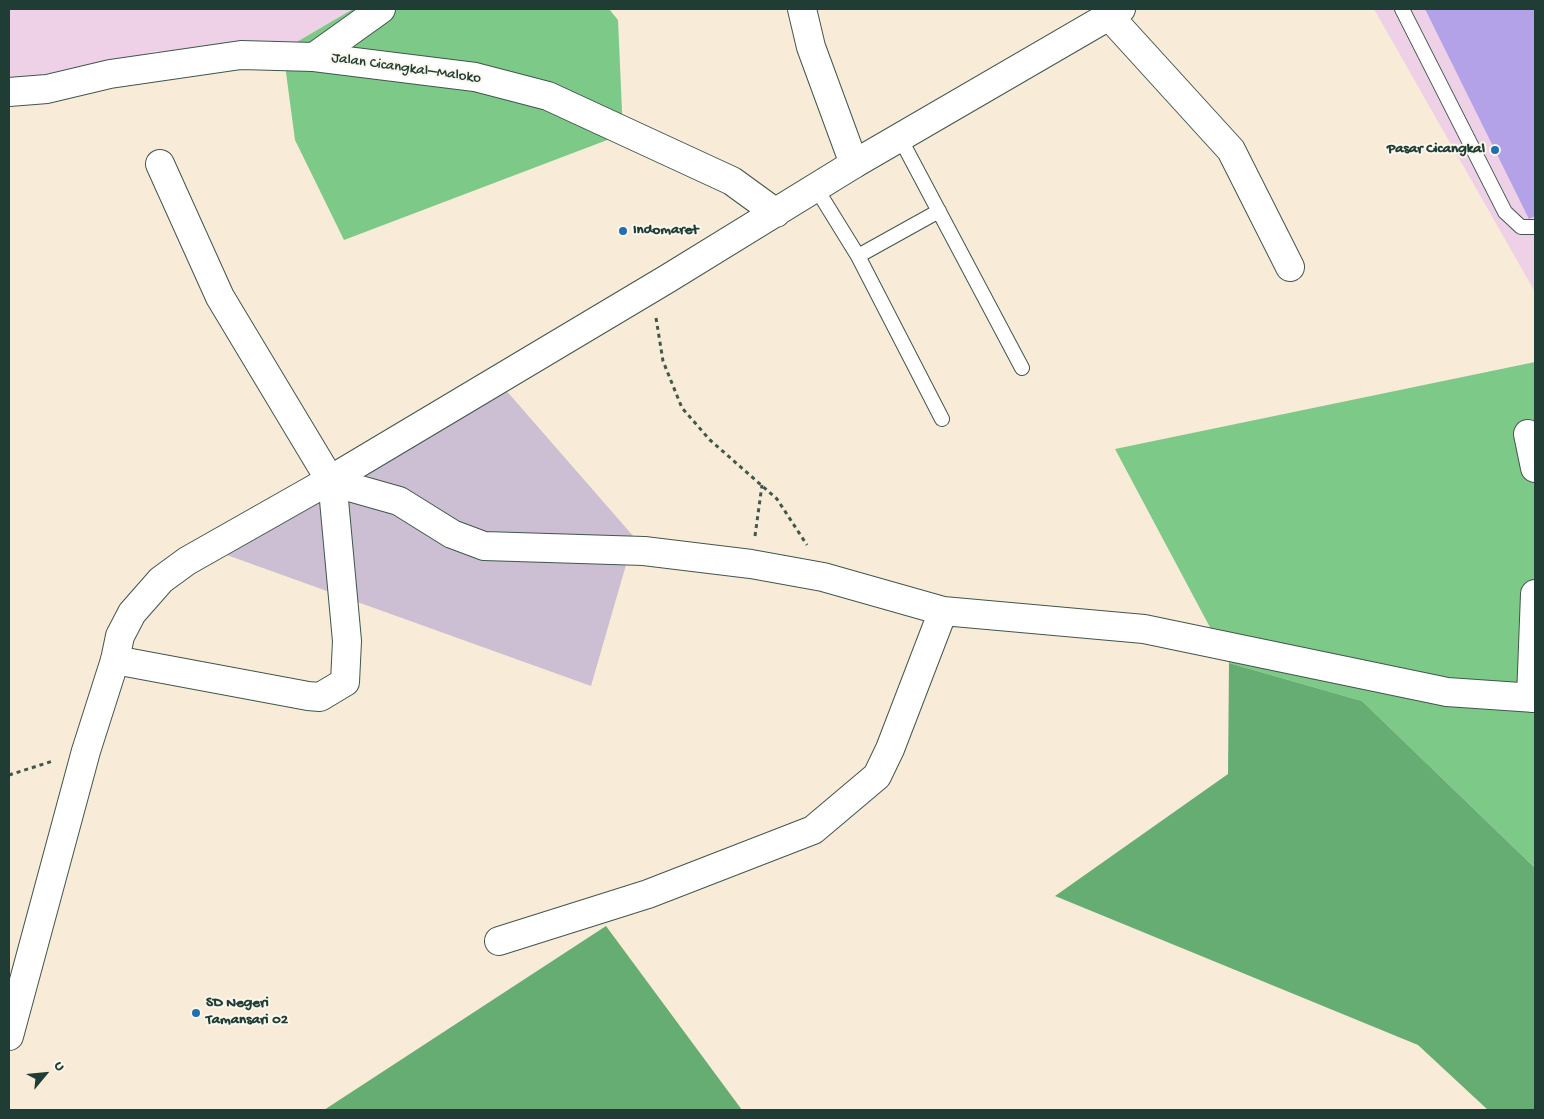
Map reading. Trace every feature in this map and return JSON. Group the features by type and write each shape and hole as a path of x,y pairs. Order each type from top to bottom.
{"street":[{"path":"314,57 381,9"},
{"path":"802,9 811,47 854,164"},
{"path":"9,1036 86,751 115,660 120,636 132,613 161,580 187,561 330,480 1112,11 1230,150 1290,268"},
{"name":"Jalan Cicangkal–Maloko","path":"9,92 47,89 110,74 241,55 314,57 476,76 548,96 732,181 776,212"},
{"path":"115,660 308,696 320,697 345,682 347,641 334,500 330,480 220,297 160,164"},
{"path":"1528,434 1535,468"},
{"path":"330,480 399,501 452,534 484,546 644,551 751,564 823,577 943,611 1144,629 1447,692 1533,698 1535,594"},
{"path":"498,941 648,894 813,830 876,776 890,749 943,611"}],"lane":[{"path":"1402,9 1505,212 1521,227 1535,227"},
{"path":"900,138 1022,368"},
{"path":"816,188 858,256 942,419"},
{"path":"858,256 939,211"}],"path":[{"path":"668,279 656,314 663,361 682,408 710,440 777,499 800,532 823,577"},
{"path":"751,564 762,485"},
{"path":"9,775 86,751"}],"shaded area":[{"path":"9,9 353,9 283,50 156,51 9,92"},
{"name":"Pasar Cicangkal","path":"1374,9 1535,9 1535,292"},
{"path":"490,372 634,537 591,686 199,545"}],"green space":[{"path":"353,9 609,9 618,20 623,134 344,240 295,140 283,50"},
{"path":"1535,362 1535,868 1362,701 1229,663 1115,449"},
{"path":"1229,663 1362,701 1535,868 1535,1110 1488,1110 1418,1045 1055,896 1228,774"},
{"path":"606,926 742,1110 324,1110"}],"building":[{"path":"1425,9 1535,9 1535,216 1529,219"}],"place":[{"name":"Pasar Cicangkal","path":"1495,150"},
{"name":"Indomaret","path":"623,231"},
{"name":"SD Negeri Tamansari 02","path":"196,1013"}]}
